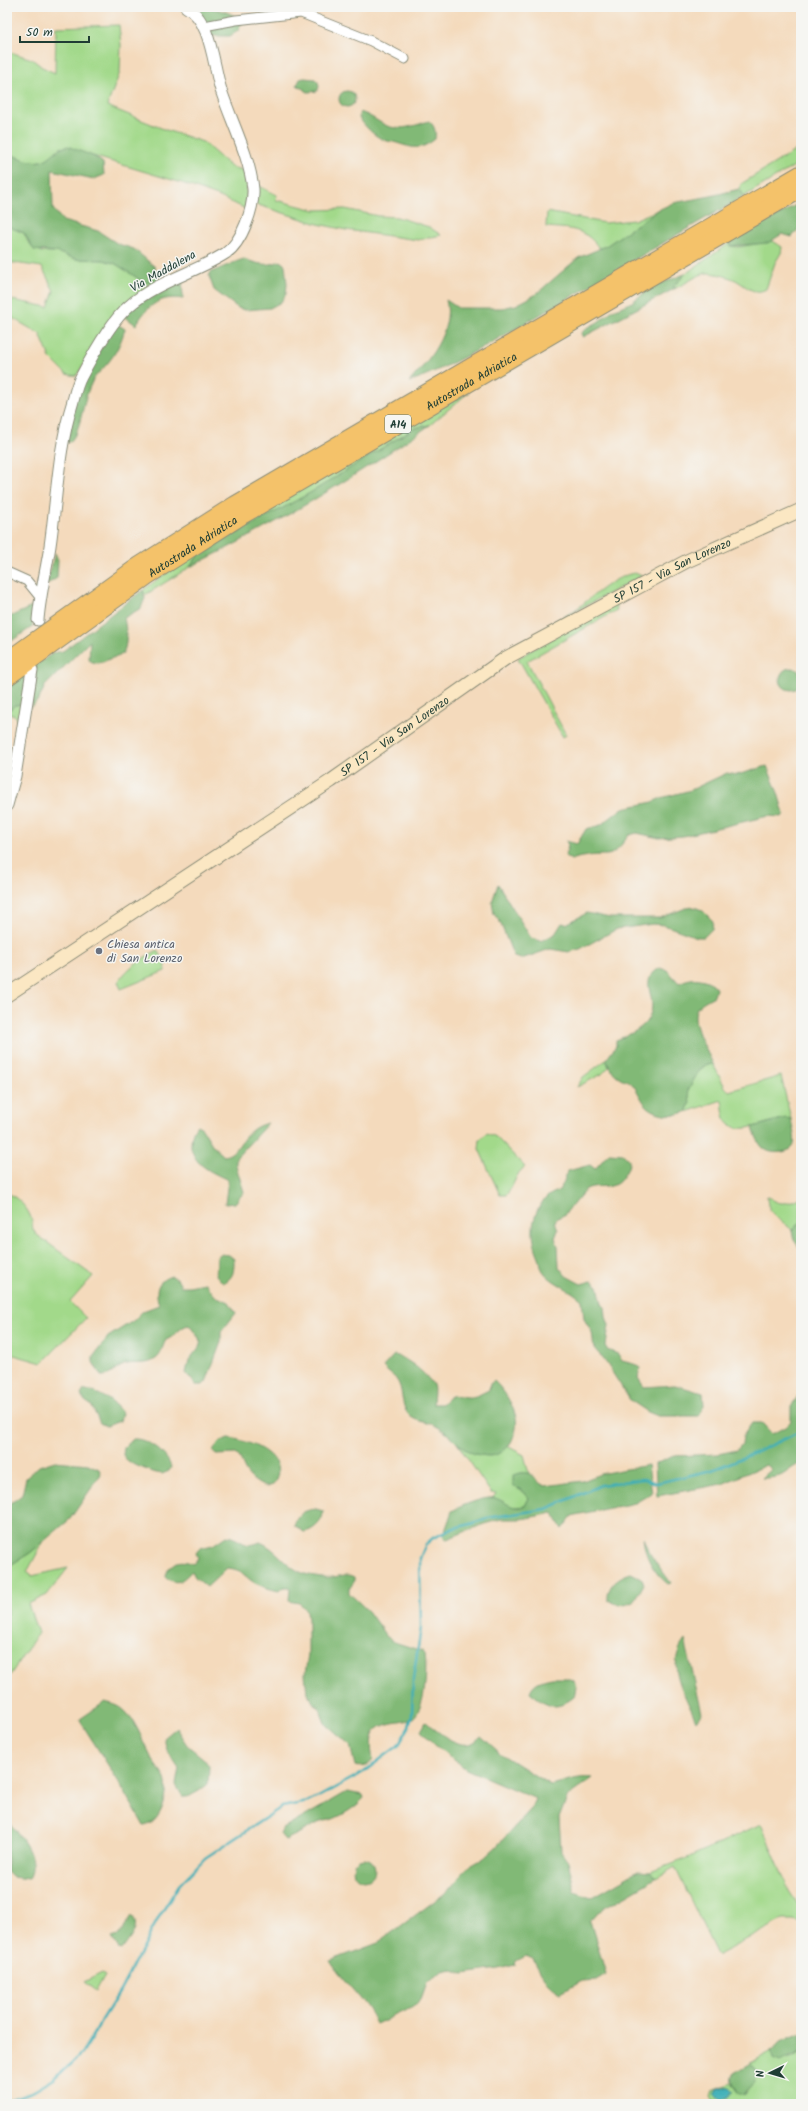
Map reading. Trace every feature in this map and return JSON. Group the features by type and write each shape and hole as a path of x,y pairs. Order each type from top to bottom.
{"highway":[{"name":"Autostrada Adriatica","path":"7,661 108,588 235,505 801,174"},
{"name":"Autostrada Adriatica","path":"7,677 148,576 241,516 801,189"}],"main road":[{"name":"SP 157 - Via San Lorenzo","path":"7,995 324,785 506,658 687,561 801,510"}],"street":[{"name":"Via Maddalena","path":"38,620 40,596 50,547 65,427 79,379 106,335 128,306 155,288 227,252 243,232 251,206 253,190 250,173 221,90 204,26 200,17 186,7"},
{"path":"204,26 236,20 301,13 371,41 405,59"},
{"path":"7,572 27,581 40,596"},
{"path":"7,805 16,776 32,670"}],"green space":[{"path":"191,7 211,8 225,12 231,14 242,22 238,31 230,36 211,36"},
{"path":"119,25 121,45 120,72 107,106 166,130 203,142 231,167 243,170 247,185 246,209 220,197 182,183 65,147 58,150 47,159 41,161 32,161 7,153 7,51 32,59 42,67 55,73 56,27"},
{"path":"300,79 315,79 318,82 319,87 317,91 308,92 297,85"},
{"path":"347,91 353,93 355,99 353,105 347,107 341,105 339,99 341,93"},
{"path":"360,112 385,125 396,128 407,127 429,121 435,129 435,139 421,147 412,147 384,140 372,133 364,124 359,118"},
{"path":"68,146 91,155 103,163 104,175 94,179 52,170 53,209 63,221 98,231 118,244 134,249 155,267 159,280 152,283 142,281 116,264 104,260 76,259 56,252 34,250 24,233 7,226 7,153 28,161 39,161 49,157 59,149"},
{"path":"801,147 801,162 743,197 742,192 739,189 741,184"},
{"path":"255,184 277,195 276,200 315,210 345,209 378,216 397,217 429,227 441,235 418,240 346,230 318,224 255,204"},
{"path":"739,189 742,192 743,197 489,344 442,368 409,382 424,365 438,345 443,334 446,323 446,300 458,308 502,308 516,305 535,295 578,258 606,246 658,210 673,203"},
{"path":"801,202 801,226 792,237 782,234 768,243 730,246 733,240 742,232 774,218"},
{"path":"658,210 606,246 599,248 588,236 576,230 546,227 547,212 605,223 634,220"},
{"path":"7,226 24,233 28,242 41,252 56,252 76,259 104,260 116,264 142,281 152,283 126,302 76,376 66,374 50,358 40,334 7,315 7,299 48,307 54,291 42,267 7,262"},
{"path":"773,241 782,247 781,253 775,263 766,289 762,291 755,291 736,280 718,274 709,273 699,276 676,288 673,287 685,274 731,242 730,246 738,247"},
{"path":"244,259 262,264 271,264 280,261 285,265 287,284 286,294 281,302 270,308 245,310 238,308 214,290 209,276 211,272"},
{"path":"685,274 673,287 676,288 583,337 582,333 585,329 598,322 613,310 632,302 652,287"},
{"path":"182,279 183,299 175,298 161,300 155,303 145,312 136,325 124,316 128,308"},
{"path":"117,324 125,329 120,343 113,357 92,381 80,423 74,437 70,442 66,442 80,379"},
{"path":"469,392 430,425 414,428 310,493 199,554 190,567 145,595 143,590 180,563 313,480"},
{"path":"430,425 372,464 283,518 190,567 199,554 310,493 414,428"},
{"path":"55,553 58,560 57,578 46,585"},
{"path":"635,573 642,576 549,625 576,610 612,582"},
{"path":"143,590 145,598 141,608 124,618 126,643 124,652 118,657 110,658 97,663 92,662 89,660 90,641 45,686 39,699 31,708 36,665 53,653 63,651"},
{"path":"615,602 617,610 527,661 566,735 563,737 518,658"},
{"path":"32,607 35,611 32,627 7,644 7,618"},
{"path":"31,668 23,704 15,705 7,712 7,686"},
{"path":"791,668 799,671 802,679 799,687 791,690 783,687 780,679 783,671"},
{"path":"23,704 15,749 18,724 17,718 7,712 15,705"},
{"path":"767,766 778,793 784,814 782,817 768,816 683,836 659,838 637,833 629,835 617,850 609,855 582,857 571,860 565,856 568,845 566,841 577,844 586,829 601,825 623,808 653,802 661,798 691,790 727,773 737,775"},
{"path":"498,884 531,938 541,941 555,934 562,923 566,924 587,913 610,918 660,918 686,908 694,907 702,910 713,921 712,929 704,937 697,937 664,925 653,924 617,929 580,949 569,952 550,949 521,959 514,957 500,922 494,914 492,902"},
{"path":"158,950 166,965 165,971 121,989 118,982 126,972 141,960"},
{"path":"660,968 667,970 679,983 692,979 700,979 713,984 716,989 714,996 700,1004 695,1014 697,1028 713,1064 705,1065 697,1074 688,1090 690,1103 686,1112 677,1114 662,1114 648,1107 643,1102 633,1085 629,1081 620,1078 615,1074 611,1070 606,1060 616,1046 616,1040 642,1027 649,1018 652,1005 649,988 650,978"},
{"path":"606,1060 609,1067 602,1074 577,1087 583,1077"},
{"path":"706,1064 713,1064 725,1087 729,1091 781,1076 791,1119 783,1119 746,1128 737,1128 730,1125 725,1118 722,1100 686,1112 690,1103 688,1090 697,1074"},
{"path":"786,1118 791,1119 794,1137 793,1147 790,1150 782,1152 770,1152 765,1150 759,1143 753,1127"},
{"path":"268,1123 236,1158 236,1166 244,1192 235,1203 225,1204 228,1180 205,1168 196,1159 191,1146 194,1130 197,1125 202,1128 213,1146 224,1156 235,1150 252,1130"},
{"path":"487,1133 496,1137 525,1167 519,1173 506,1195 500,1195 479,1149 480,1139"},
{"path":"609,1153 623,1154 629,1160 627,1169 620,1181 616,1184 586,1189 564,1215 557,1218 555,1221 558,1230 555,1238 558,1246 559,1267 566,1276 581,1284 592,1281 598,1286 609,1325 606,1346 607,1350 618,1354 622,1361 634,1364 640,1368 638,1378 644,1387 675,1385 703,1393 704,1405 699,1416 658,1416 648,1412 630,1400 605,1361 594,1348 592,1332 584,1319 582,1300 551,1279 541,1268 540,1259 534,1242 533,1226 534,1219 541,1205 547,1197 559,1190 568,1171 590,1165 595,1169"},
{"path":"7,1193 18,1200 27,1210 37,1235 93,1276 70,1302 86,1318 42,1363 7,1353"},
{"path":"767,1196 780,1203 801,1198 801,1222 792,1230 775,1216 769,1208"},
{"path":"801,1222 801,1250 794,1240 792,1230"},
{"path":"220,1254 229,1255 234,1259 233,1274 223,1283 216,1275 217,1257"},
{"path":"172,1276 177,1279 181,1286 205,1283 215,1296 229,1302 236,1313 221,1332 221,1342 206,1382 203,1385 196,1385 186,1373 189,1360 201,1345 199,1338 189,1325 183,1327 172,1337 166,1340 157,1358 146,1363 123,1365 108,1375 101,1376 93,1362 93,1357 108,1337 133,1321 143,1311 159,1305 157,1296 158,1287 163,1280"},
{"path":"394,1355 410,1362 430,1381 434,1387 433,1404 442,1404 451,1396 473,1397 489,1390 490,1384 494,1381 507,1396 515,1414 515,1432 506,1449 494,1456 469,1452 438,1427 411,1417 404,1406 398,1383 395,1378 383,1367"},
{"path":"84,1390 95,1392 115,1405 122,1413 120,1421 106,1426 100,1423 91,1405 85,1401 81,1395"},
{"path":"801,1391 801,1463 776,1477 762,1478 772,1469 766,1465 722,1484 657,1496 655,1464 674,1456 718,1454 737,1450 742,1444 743,1436 752,1423 762,1423 772,1434 785,1427 791,1421 791,1407"},
{"path":"228,1438 247,1442 266,1452 273,1459 277,1467 277,1475 273,1485 266,1487 253,1480 236,1454 216,1455 213,1451 216,1446"},
{"path":"133,1439 145,1441 161,1452 169,1462 171,1467 169,1471 162,1474 152,1472 128,1462 123,1455 124,1448"},
{"path":"457,1443 475,1454 490,1456 502,1451 507,1446 524,1455 529,1474 520,1473 518,1489 524,1492 529,1498 525,1506 513,1507 492,1498 496,1494 491,1493"},
{"path":"55,1461 88,1464 99,1469 101,1474 70,1519 30,1553 7,1567 7,1506 22,1495 26,1478 39,1466"},
{"path":"648,1465 652,1493 635,1503 572,1516 562,1529 553,1513 522,1519 502,1519 484,1524 447,1539 443,1537 452,1511 467,1504 479,1500 495,1498 516,1507 525,1506 529,1498 524,1492 513,1485 513,1475 525,1473 532,1475 545,1486 583,1481 600,1474"},
{"path":"316,1509 323,1511 323,1515 320,1522 314,1528 304,1532 294,1525 297,1518 302,1513 308,1510"},
{"path":"226,1536 235,1538 250,1545 260,1542 272,1549 292,1567 305,1574 323,1577 346,1575 354,1577 354,1582 349,1589 349,1593 368,1611 386,1636 394,1642 422,1651 425,1654 425,1688 421,1706 410,1720 390,1723 378,1729 374,1733 371,1744 373,1760 369,1764 363,1767 355,1766 350,1745 325,1723 320,1710 307,1693 305,1674 308,1654 307,1611 299,1603 289,1601 290,1587 284,1587 279,1591 270,1589 255,1583 240,1571 227,1568 207,1587 195,1577 192,1571 177,1582 166,1577 169,1568 172,1565 184,1561 193,1564 198,1558 196,1553 200,1548 213,1545"},
{"path":"643,1538 650,1554 671,1583 668,1584 654,1569 648,1558"},
{"path":"45,1539 27,1572 32,1576 68,1568 47,1595 28,1604 38,1633 7,1680 7,1567 30,1553"},
{"path":"631,1573 641,1578 644,1584 634,1602 619,1605 608,1600 609,1590 614,1582"},
{"path":"685,1640 702,1713 696,1721 683,1691 677,1670 676,1660 679,1650"},
{"path":"552,1678 567,1678 574,1681 576,1687 574,1697 562,1704 551,1705 530,1692 536,1684"},
{"path":"105,1702 120,1707 130,1717 134,1722 150,1756 163,1774 166,1783 166,1795 159,1815 150,1824 144,1826 80,1719"},
{"path":"426,1722 446,1738 458,1743 470,1744 481,1736 501,1754 550,1785 576,1779 593,1778 568,1796 559,1818 561,1851 568,1861 575,1892 591,1898 638,1871 651,1872 656,1878 598,1912 590,1921 606,1974 596,1980 582,1981 561,1993 551,1986 541,1974 533,1959 526,1956 516,1961 515,1965 498,1969 463,1974 452,1969 443,1971 427,1982 421,1999 413,2007 376,2024 367,2007 330,1961 378,1943 448,1891 467,1868 484,1858 496,1847 532,1808 536,1799 466,1769 436,1746 421,1731"},
{"path":"176,1728 187,1745 204,1759 209,1766 208,1784 188,1797 183,1797 176,1785 179,1768 167,1750 164,1738"},
{"path":"347,1792 363,1795 364,1798 353,1808 339,1816 320,1822 285,1840 280,1834 283,1829"},
{"path":"7,1820 23,1840 30,1855 32,1871 29,1879 12,1877 7,1872"},
{"path":"761,1824 789,1891 801,1909 801,1922 783,1920 717,1955 675,1867 656,1878 651,1872 683,1860"},
{"path":"364,1858 372,1861 375,1869 372,1877 364,1880 356,1877 353,1869 356,1861"},
{"path":"132,1916 136,1924 135,1929 122,1950 119,1949 112,1938 118,1936"},
{"path":"102,1973 105,1975 96,1991 84,1982"},
{"path":"801,2033 801,2051 781,2062 774,2059 772,2051 779,2043"},
{"path":"772,2051 774,2059 791,2058 801,2051 801,2104 722,2104 714,2101 711,2096 713,2090 731,2083 737,2092 744,2095 754,2084 756,2076 753,2068 749,2064"},
{"path":"749,2064 754,2068 757,2075 755,2082 744,2095 739,2095 732,2083 733,2073"}],"water":[{"path":"723,2087 729,2088 733,2092 728,2098 722,2100 714,2094 717,2089"}],"waterway":[{"path":"7,2101 34,2091 54,2079 81,2054 120,1991 159,1917 179,1885 205,1858 282,1807 308,1802 320,1796 362,1773 398,1746 409,1727 412,1714 413,1679 421,1628 420,1558 426,1544 433,1538 454,1528 487,1518 546,1509 601,1485 643,1479 657,1483 712,1470 757,1452 801,1431"}],"place":[{"name":"Chiesa antica di San Lorenzo","path":"99,951"}]}
